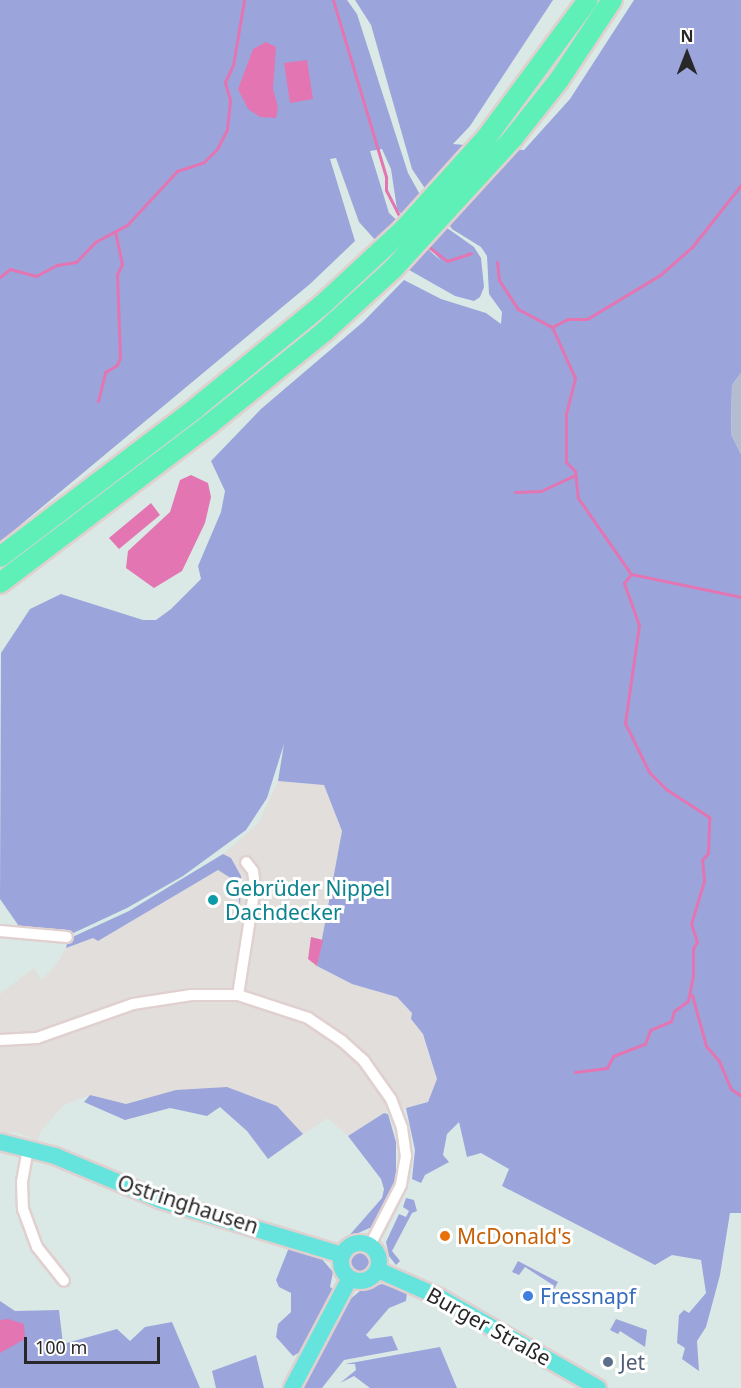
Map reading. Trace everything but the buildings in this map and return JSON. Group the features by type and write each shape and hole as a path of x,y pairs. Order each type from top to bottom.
{"highway":[{"path":"0,557 196,408 322,305 404,229 487,137 588,0"},
{"path":"0,583 324,332 401,261 513,138 559,80 612,0"}],"main road":[{"name":"Ostringhausen","path":"0,1142 28,1148 160,1200 342,1255"},
{"path":"356,1243 370,1245 379,1256 378,1270 368,1280 350,1278 342,1268 342,1255 356,1243"},
{"name":"Burger Straße","path":"378,1270 439,1297 597,1388"},
{"path":"292,1388 350,1278"}],"street":[{"path":"238,995 255,887 253,871 246,862"},
{"path":"0,931 67,937"},
{"path":"0,1040 37,1038 154,999 238,995 295,1012 329,1031 364,1061 391,1099 403,1132 404,1170 395,1200 370,1245"},
{"path":"28,1148 22,1182 23,1209 37,1247 64,1281"}],"shaded area":[{"path":"0,0 347,0 357,14 408,173 433,218 474,247 481,258 484,287 480,297 474,301 455,296 395,262 359,222 336,158 330,159 355,241 310,284 0,542","holes":["382,149 391,169 397,209 441,261 389,213 370,151"]},
{"path":"355,0 553,0 470,126 453,144 524,150 570,99 634,0 741,0 741,373 732,385 731,434 741,454 741,1213 730,1213 720,1275 706,1327 697,1341 699,1371 682,1359 685,1348 677,1343 679,1315 684,1310 689,1313 706,1293 701,1260 672,1255 655,1265 502,1186 509,1169 481,1153 467,1157 459,1122 447,1134 443,1155 449,1162 425,1175 421,1183 412,1179 415,1150 406,1108 428,1102 437,1079 423,1034 411,1019 412,1013 397,997 352,984 317,966 342,831 324,785 278,781 284,744 267,798 246,830 183,876 127,908 67,936 23,932 0,899 1,653 30,609 61,594 143,620 156,620 171,609 201,579 198,566 221,512 225,491 211,461 261,409 363,322 404,280 441,299 486,313 501,324 502,312 489,294 487,256 481,247 452,229 412,169 371,25"},
{"path":"266,42 276,47 273,89 278,107 276,118 260,117 248,109 238,89 253,49"},
{"path":"307,60 313,99 290,103 284,63"},
{"path":"741,373 741,454 731,434 732,385"},
{"path":"191,475 208,483 211,497 205,523 182,571 154,588 126,568 128,551 170,512 180,480"},
{"path":"151,503 160,515 119,549 109,538"},
{"path":"278,781 324,785 342,831 317,966 352,984 397,997 412,1013 411,1019 423,1034 437,1080 428,1102 384,1113 348,1136 328,1118 303,1134 262,1099 141,1099 126,1104 90,1095 64,1105 40,1132 38,1141 17,1132 0,1133 0,994 34,968 41,980 57,964 66,948 130,923 140,914 218,870 223,854 258,824"},
{"path":"223,854 231,858 241,876 240,908 237,882 218,870 98,941 93,938 66,948 68,939 129,911"},
{"path":"311,937 323,940 317,966 308,959"},
{"path":"227,1087 277,1106 303,1134 268,1159 247,1131 220,1107 207,1116 170,1108 125,1120 84,1102 90,1095 126,1104 176,1090"},
{"path":"384,1113 388,1114 396,1142 396,1188 374,1226 347,1238 382,1198 384,1189 381,1179 348,1136"},
{"path":"406,1198 414,1200 417,1211 412,1213 392,1251 400,1261 396,1265 389,1256 386,1242 399,1214 406,1217 409,1211 403,1207"},
{"path":"290,1245 321,1258 333,1272 330,1287 333,1289 309,1347 293,1356 276,1337 278,1324 291,1312 291,1293 279,1287 276,1280"},
{"path":"361,1252 368,1255 371,1262 368,1269 361,1272 354,1269 351,1262 354,1255"},
{"path":"518,1261 558,1282 552,1293 553,1285 525,1267 519,1275 512,1272"},
{"path":"382,1284 407,1293 406,1301 389,1308 366,1335 370,1339 392,1336 398,1350 344,1360 322,1388 303,1388 340,1308 361,1290"},
{"path":"0,1301 15,1311 59,1310 63,1344 117,1329 130,1341 145,1327 172,1322 200,1388 0,1388"},
{"path":"8,1319 24,1324 25,1339 0,1353 0,1320"},
{"path":"616,1319 647,1330 645,1347 620,1331 618,1334 610,1330"},
{"path":"440,1347 457,1388 370,1388 354,1376 340,1383 356,1370 355,1364 345,1364"},
{"path":"256,1355 264,1388 216,1388 212,1371"}],"waterway":[{"path":"0,277 10,269 36,276 57,265 76,262 95,242 127,225 177,171 204,162 217,149 227,129 230,100 225,82 233,65 244,0"},
{"path":"333,0 386,177 386,190 402,221"},
{"path":"552,327 568,319 587,319 660,275 692,247 741,185"},
{"path":"98,401 105,372 117,365 120,357 117,274 122,264 115,232"},
{"path":"426,245 447,261 471,253"},
{"path":"497,262 499,280 518,309 552,327 575,378 566,413 566,462 575,471 578,498 631,574"},
{"path":"515,492 541,491 575,475"},
{"path":"631,574 741,597"},
{"path":"575,1072 607,1068 613,1056 645,1044 650,1030 671,1021 674,1011 688,1001 693,975 693,948 697,942 691,924 704,881 702,860 708,853 709,817 666,789 649,772 625,723 639,625 624,583 631,574"},
{"path":"692,995 706,1046 719,1061 731,1089 740,1095"}],"place":[{"name":"Gebrüder Nippel Dachdecker","path":"213,900"},
{"name":"McDonald's","path":"445,1236"},
{"name":"Fressnapf","path":"528,1296"},
{"name":"Jet","path":"608,1362"}]}
